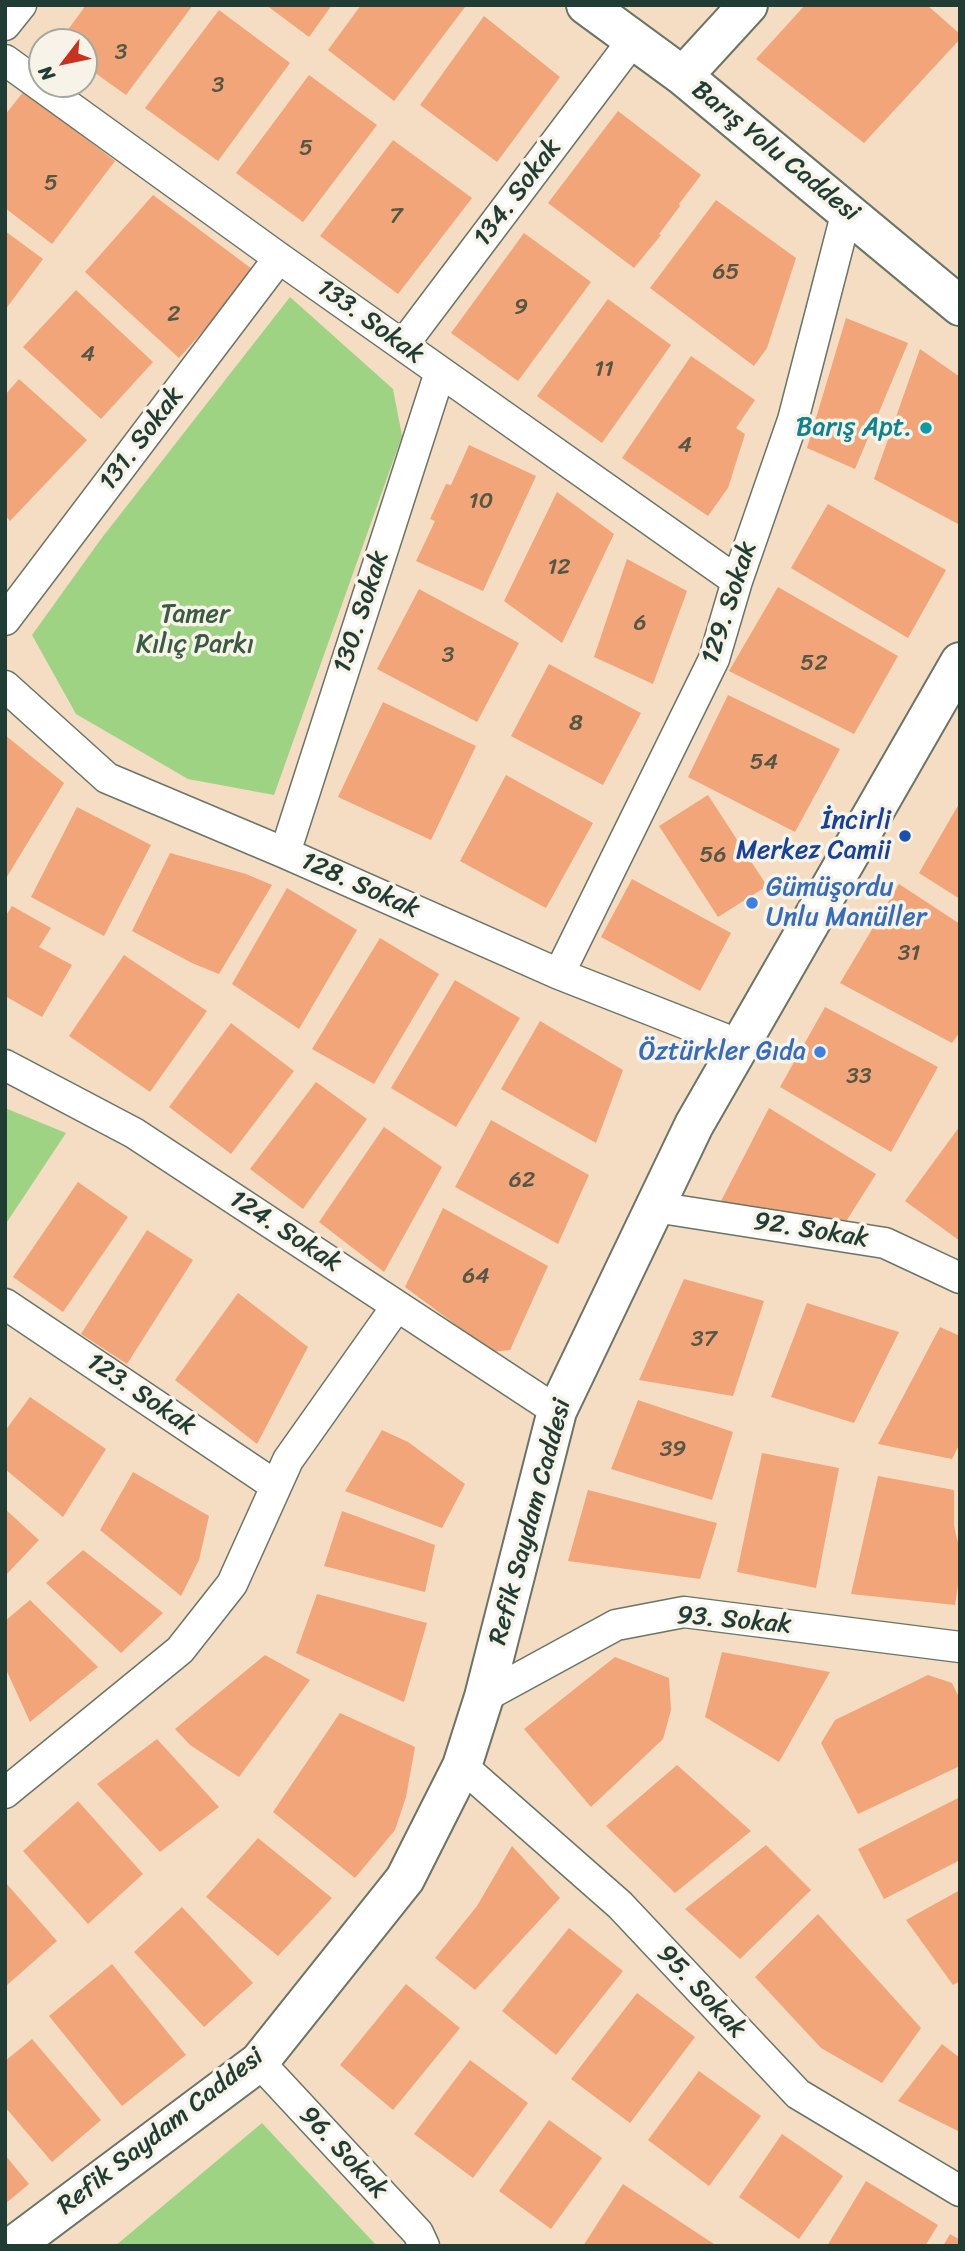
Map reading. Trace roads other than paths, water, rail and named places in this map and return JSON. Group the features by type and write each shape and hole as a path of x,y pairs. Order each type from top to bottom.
{"street":[{"path":"5,25 21,5"},
{"name":"Barış Yolu Caddesi","path":"586,5 683,76 960,306"},
{"path":"683,76 748,5"},
{"name":"134. Sokak","path":"403,345 633,40"},
{"name":"133. Sokak","path":"5,60 279,258 737,581"},
{"name":"129. Sokak","path":"559,974 714,659 737,581 793,420 847,211"},
{"name":"131. Sokak","path":"5,620 279,258"},
{"name":"130. Sokak","path":"285,853 440,372"},
{"name":"Refik Saydam Caddesi","path":"13,2246 259,2063 405,1879 462,1766 484,1697 557,1411 694,1125 960,662"},
{"name":"128. Sokak","path":"5,687 107,778 559,974 740,1045"},
{"name":"124. Sokak","path":"5,1065 134,1133 557,1411"},
{"name":"92. Sokak","path":"655,1207 885,1243 960,1278"},
{"name":"123. Sokak","path":"5,1304 276,1486"},
{"path":"8,1781 180,1650 232,1584 288,1460 397,1306"},
{"name":"93. Sokak","path":"484,1697 616,1625 684,1612 960,1647"},
{"name":"95. Sokak","path":"462,1766 620,1905 798,2094 960,2191"},
{"name":"96. Sokak","path":"259,2063 418,2233 424,2246"}],"place":[{"name":"Barış Apt.","path":"926,428"},
{"name":"İncirli Merkez Camii","path":"905,836"},
{"name":"Gümüşordu Unlu Manüller","path":"752,903"},
{"name":"Öztürkler Gıda","path":"820,1052"}],"park label":[{"name":"Tamer Kılıç Parkı","path":"195,630"}]}
